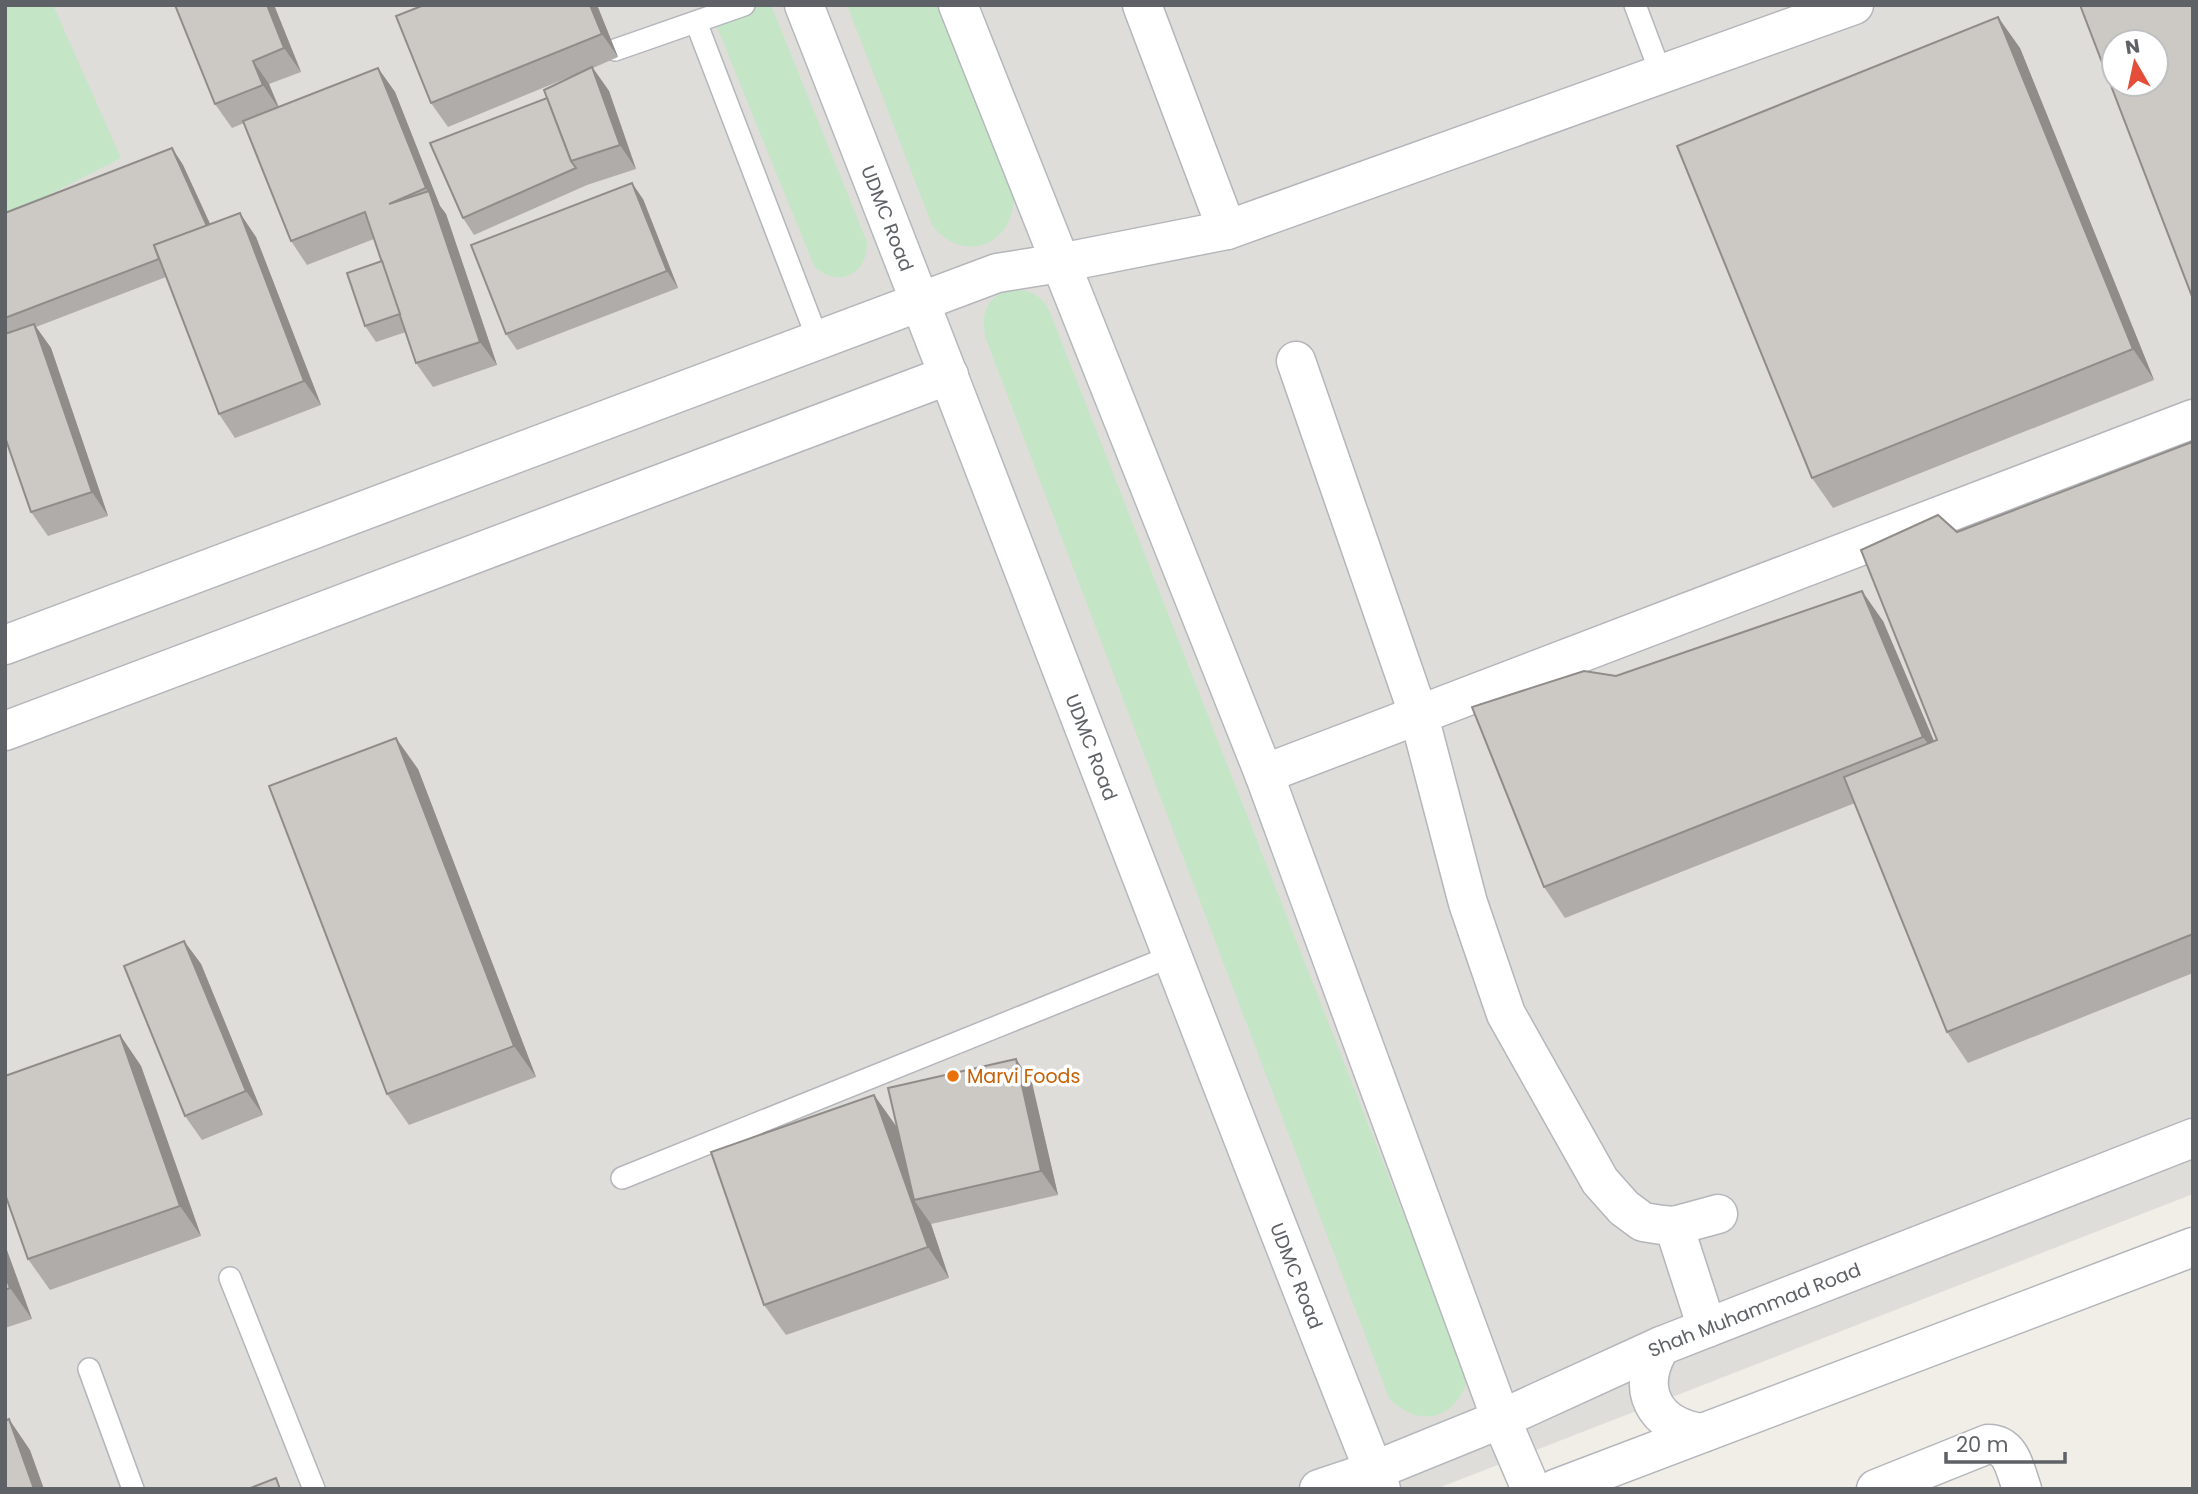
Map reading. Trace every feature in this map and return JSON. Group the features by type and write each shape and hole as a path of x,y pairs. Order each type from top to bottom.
{"street":[{"name":"UDMC Road","path":"804,5 1377,1480"},
{"path":"958,5 1264,775 1501,1419 1531,1489"},
{"path":"1142,5 1227,230"},
{"path":"5,645 998,273 1227,230 1854,5"},
{"path":"1296,361 1419,716 1468,903 1506,1014 1600,1181 1623,1208 1643,1222 1674,1226 1718,1214"},
{"path":"5,731 949,375"},
{"path":"1264,775 2193,419"},
{"name":"Shah Muhammad Road","path":"1319,1489 1377,1480 1501,1419 1661,1346 2193,1138"},
{"path":"1674,1226 1707,1328"},
{"path":"1555,1489 2193,1247"},
{"path":"1661,1346 1652,1360 1648,1377 1650,1394 1657,1411 1670,1423 1685,1430 1702,1433"},
{"path":"1876,1489 1988,1444 1997,1444 2008,1451 2022,1489"}],"lane":[{"path":"615,50 744,5"},
{"path":"1635,5 1661,74"},
{"path":"696,22 818,340"},
{"path":"622,1178 1172,956"},
{"path":"230,1278 314,1489"},
{"path":"89,1369 133,1489"}],"shaded area":[{"path":"5,5 2193,5 2193,1194 1436,1489 5,1489"}],"green space":[{"path":"5,5 53,5 121,158 5,217"},
{"path":"708,5 771,5 867,242 862,263 850,275 832,277 814,266"},
{"path":"847,5 940,5 1014,197 1005,228 996,238 971,247 944,237 932,225"},
{"path":"1016,289 1038,296 1051,315 1468,1379 1454,1404 1435,1416 1412,1414 1389,1398 986,339 984,320 988,305 992,299 1006,291"}],"building":[{"path":"175,5 267,5 284,48 253,61 263,85 215,104"},
{"path":"424,5 590,5 602,34 431,103 396,16"},
{"path":"2080,5 2193,5 2193,299 2116,98 2170,98 2170,28 2100,28 2100,57"},
{"path":"1998,17 2133,349 1812,478 1677,146"},
{"path":"592,67 620,145 571,161 544,90"},
{"path":"378,68 426,188 389,204 429,191 480,342 416,363 365,212 291,241 243,121"},
{"path":"547,98 576,168 463,218 430,143"},
{"path":"172,148 207,226 154,245 159,259 5,318 5,213"},
{"path":"632,183 667,271 506,334 471,245"},
{"path":"240,213 304,381 219,414 154,245"},
{"path":"382,261 400,314 365,326 347,273"},
{"path":"34,324 92,492 31,512 5,437 5,334"},
{"path":"2192,442 2193,934 1947,1032 1844,777 1937,740 1861,550 1938,515 1957,532"},
{"path":"1862,591 1923,737 1544,887 1472,707 1584,671 1616,676"},
{"path":"396,738 514,1046 387,1094 269,786"},
{"path":"184,941 246,1091 185,1116 124,966"},
{"path":"120,1035 180,1206 28,1259 5,1194 5,1076"},
{"path":"1016,1059 1041,1171 914,1200 888,1088"},
{"path":"874,1095 928,1247 764,1305 711,1152"},
{"path":"5,1275 10,1288 5,1290"},
{"path":"9,1419 34,1489 5,1489 5,1421"},
{"path":"276,1478 280,1489 248,1489"}],"place":[{"name":"Marvi Foods","path":"953,1076"}]}
